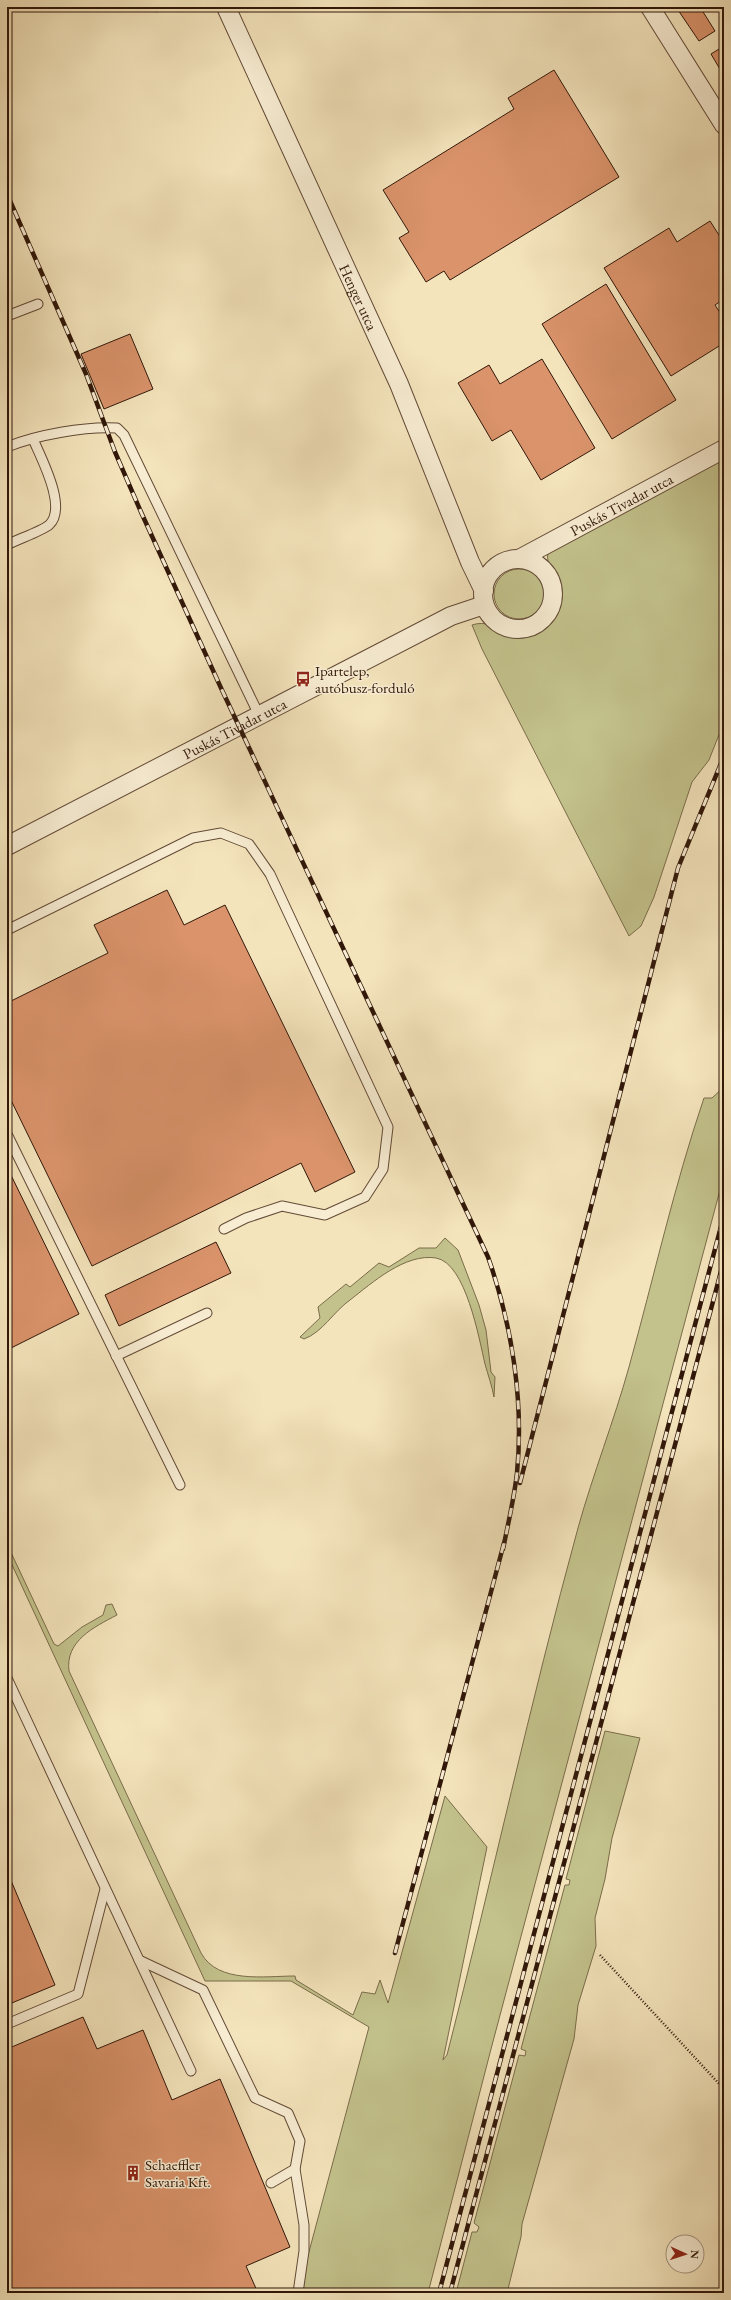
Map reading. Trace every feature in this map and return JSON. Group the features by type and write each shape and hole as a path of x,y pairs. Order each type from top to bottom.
{"street":[{"name":"Henger utca","path":"226,7 399,384 484,598"},
{"path":"650,7 724,125"},
{"name":"Puskás Tivadar utca","path":"7,846 484,598 493,571 503,564 519,559 724,449"},
{"path":"484,598 494,619 513,628 529,627 543,618 550,608 553,597 550,580 540,566 519,559"}],"lane":[{"path":"7,316 38,304"},
{"path":"7,447 33,439 106,427 117,428 124,435 259,715"},
{"path":"7,545 49,525 56,514 56,502 52,487 33,439"},
{"path":"7,930 193,838 221,833 249,844 270,874 388,1127 383,1169 365,1197 325,1215 282,1206 246,1218 224,1229"},
{"path":"7,1134 180,1485"},
{"path":"116,1356 208,1313"},
{"path":"7,1678 191,2071"},
{"path":"7,2024 78,1994 105,1889"},
{"path":"139,1960 203,1990 255,2098 288,2113 300,2141 295,2168 304,2225 304,2251 298,2293"},
{"path":"271,2183 295,2168"}],"path":[{"path":"600,1954 724,2089"}],"shaded area":[{"path":"724,458 724,722 709,760 692,782 654,897 641,926 629,936 482,649 472,625 481,623 515,634 524,634 533,632 544,625 553,615 559,596 559,589 555,575 548,562 548,553"},
{"path":"514,569 524,569 537,576 544,589 544,599 537,612 524,619 514,619 505,615 498,608 494,599 494,589 498,580 505,573"},
{"path":"724,1087 724,1175 491,2049 428,2293 298,2293 369,2027 291,1981 205,1981 7,1554 7,1544 54,1644 58,1646 82,1627 103,1615 106,1605 112,1604 117,1615 91,1630 76,1643 69,1660 69,1671 201,1953 209,1963 219,1970 230,1974 243,1976 295,1976 296,1980 353,2015 362,1992 375,1994 380,1980 388,2003 445,1796 487,1847 443,2060 447,2055 560,1594 590,1488 623,1387 683,1164 704,1098 712,1098"},
{"path":"445,1238 458,1250 479,1305 486,1330 491,1372 495,1377 494,1397 475,1321 463,1287 455,1273 446,1263 436,1258 413,1260 390,1271 344,1305 317,1332 304,1339 300,1337 320,1318 318,1307 346,1284 350,1287 379,1263 389,1267 419,1248 436,1248"},
{"path":"605,1731 640,1738 612,1838 605,1879 595,1918 596,1946 578,2005 574,2039 522,2224 521,2237 507,2293 456,2293 472,2232 477,2232 479,2227 474,2223 519,2055 525,2056 526,2051 521,2049 565,1885 569,1885 570,1880 566,1879"}],"building":[{"path":"154,7 170,7 156,12"},
{"path":"676,7 700,7 715,31 699,41"},
{"path":"724,46 724,76 711,54"},
{"path":"554,70 619,177 450,280 444,271 426,282 399,238 409,232 383,190 514,109 508,98"},
{"path":"710,221 724,243 724,265 721,267 724,272 724,299 715,305 724,319 724,343 671,376 604,268 669,228 677,242"},
{"path":"606,284 676,400 612,439 542,324"},
{"path":"130,334 153,389 104,409 81,354"},
{"path":"542,359 595,448 541,480 511,430 492,441 458,383 489,365 500,384"},
{"path":"167,890 184,925 225,905 355,1172 315,1192 301,1163 92,1266 7,1092 7,1003 108,953 94,925"},
{"path":"7,1167 79,1314 7,1350"},
{"path":"216,1242 231,1273 119,1326 105,1295"},
{"path":"7,1871 55,1985 7,2005"},
{"name":"Schaeffler Savaria Kft.","path":"83,2017 97,2049 143,2030 172,2100 220,2079 290,2247 246,2266 258,2293 7,2293 7,2049"}],"railway":[{"path":"7,194 86,374 115,452 141,512 221,688 488,1257 504,1309 510,1336 519,1418 517,1473 513,1502 503,1549"},
{"path":"520,1483 678,868 724,756"},
{"path":"439,2293 724,1215"},
{"path":"450,2293 724,1260"},
{"path":"395,1953 504,1543"}],"place":[{"name":"Ipartelep, autóbusz-forduló","path":"303,679"},
{"name":"Schaeffler Savaria Kft.","path":"133,2173"}]}
